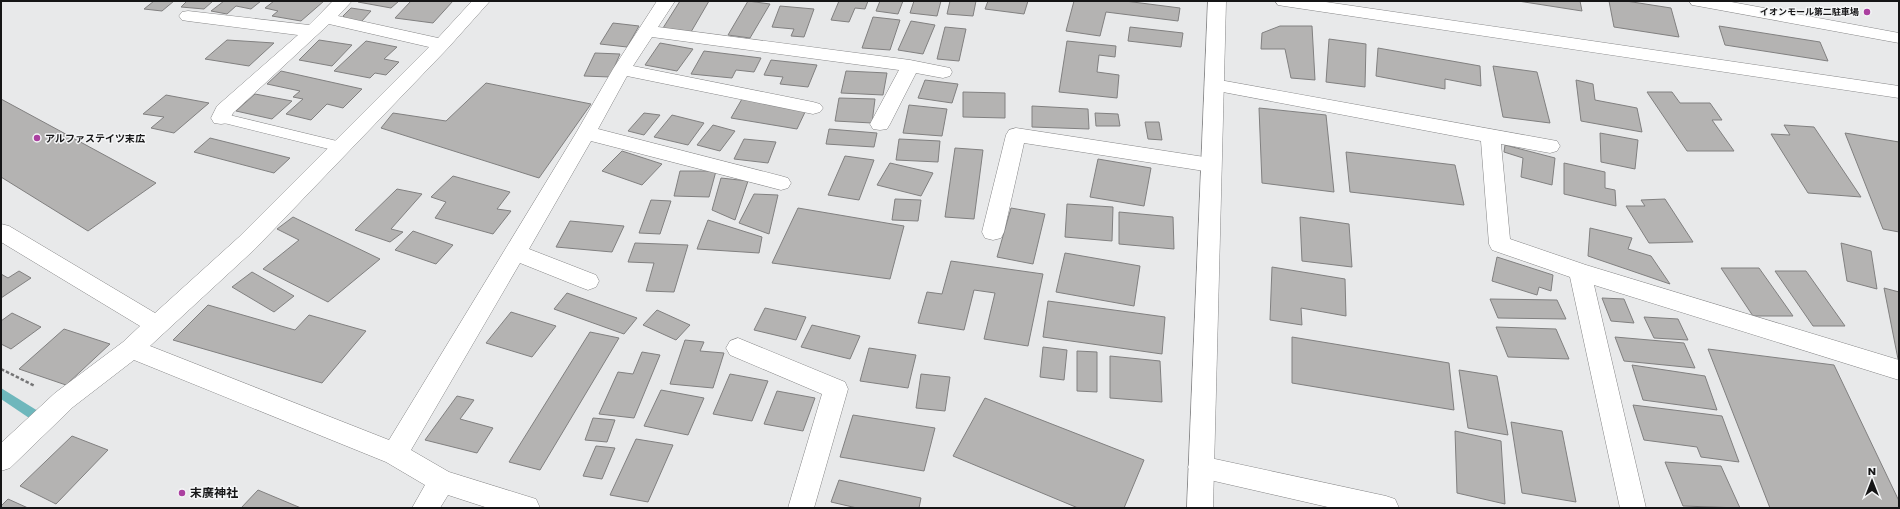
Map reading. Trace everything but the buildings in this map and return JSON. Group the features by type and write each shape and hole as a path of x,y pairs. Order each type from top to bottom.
{"street":[{"path":"222,118 224,110 319,25 343,1"},
{"path":"1,460 64,400 131,349 247,243 442,44 481,1"},
{"path":"395,454 586,133 622,69 666,1"},
{"path":"1200,508 1217,1"},
{"path":"1284,1 1899,92"},
{"path":"1698,1 1899,38"},
{"path":"188,16 319,25 442,44"},
{"path":"647,32 910,66 943,72"},
{"path":"880,124 910,66"},
{"path":"622,69 813,108"},
{"path":"1214,85 1550,146"},
{"path":"586,133 781,183"},
{"path":"993,232 1016,135 1211,165"},
{"path":"1490,136 1500,244 1580,272 1899,370"},
{"path":"1,232 157,325"},
{"path":"515,252 588,281"},
{"path":"1580,272 1633,508"},
{"path":"738,348 836,389 801,508"},
{"path":"131,349 395,454 442,482 528,508"},
{"path":"1201,467 1386,508"},
{"path":"425,508 442,482"}],"lane":[{"path":"222,118 341,147"}],"path":[{"path":"1,369 64,400"}],"waterway":[{"path":"1,393 42,420"}],"place":[{"name":"イオンモール第二駐車場","path":"1867,12"},
{"name":"アルファステイツ末広","path":"37,138"},
{"name":"末廣神社","path":"182,493"}]}
